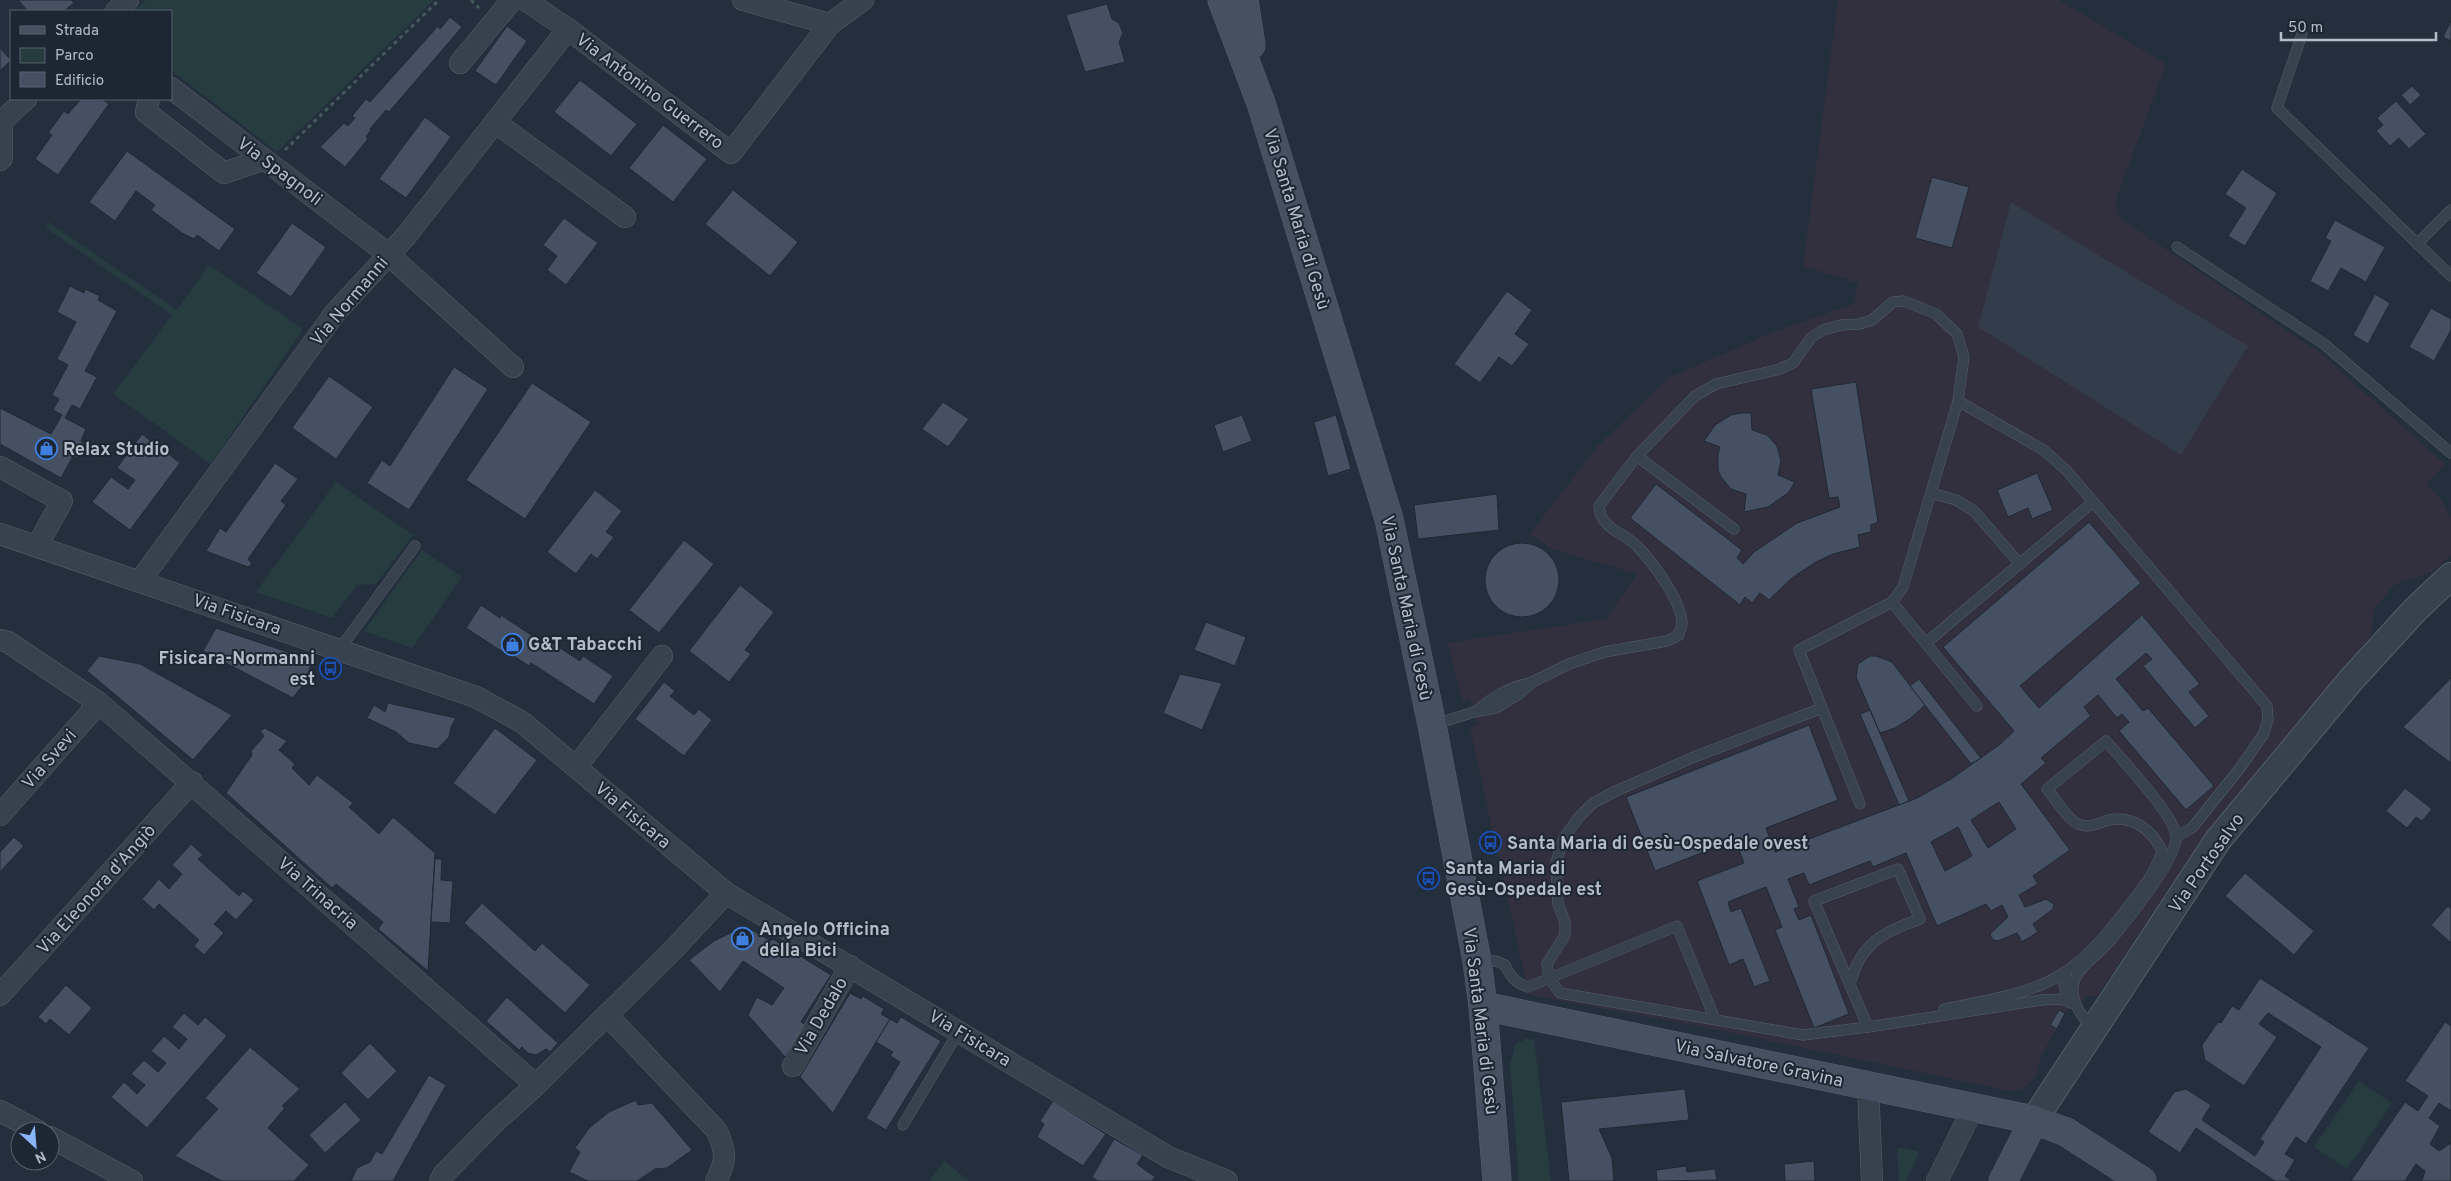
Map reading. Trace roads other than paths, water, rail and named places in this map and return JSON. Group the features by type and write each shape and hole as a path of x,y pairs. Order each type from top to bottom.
{"main road":[{"path":"1222,0 1261,103"},
{"path":"1244,0 1261,103"},
{"name":"Via Santa Maria di Gesù","path":"1261,103 1389,520 1432,726 1477,961 1494,1126"},
{"name":"Via Salvatore Gravina","path":"1483,1006 2034,1120 2066,1132 2142,1181"},
{"name":"Via Portosalvo","path":"2003,1181 2034,1120"},
{"path":"1494,1126 1497,1181"},
{"path":"1494,1126 1504,1181"}],"street":[{"path":"117,10 128,0"},
{"path":"460,63 512,0"},
{"name":"Via Antonino Guerrero","path":"524,0 568,29 731,153 830,24 863,0"},
{"path":"743,0 830,24"},
{"name":"Via Normanni","path":"140,581 335,313 406,236 568,29"},
{"name":"Via Spagnoli","path":"172,89 388,254 513,367"},
{"path":"0,160 2,158 1,123 25,100"},
{"path":"149,100 146,112 224,173 267,161"},
{"path":"495,122 625,217"},
{"path":"0,467 62,501 37,546"},
{"name":"Via Fisicara","path":"0,534 476,698 522,722 726,893 1168,1157 1227,1181"},
{"name":"Via Portosalvo","path":"2034,1120 2218,840 2352,680 2415,610 2451,576"},
{"name":"Via Trinacria","path":"0,640 8,642 98,703 192,782 536,1085"},
{"path":"576,767 662,656"},
{"name":"Via Svevi","path":"0,815 98,703"},
{"name":"Via Eleonora d'Angiò","path":"0,995 192,782"},
{"path":"440,1181 443,1175 494,1122 536,1085 673,950 726,893"},
{"name":"Via Dedalo","path":"792,1066 850,966"},
{"path":"613,1008 717,1130 726,1151 722,1169 716,1181"},
{"path":"1868,1086 1872,1181"},
{"path":"1937,1181 1973,1108"},
{"path":"0,1111 19,1121"},
{"path":"60,1142 132,1181"}],"lane":[{"path":"2302,34 2277,108 2451,276"},
{"path":"2418,244 2451,210"},
{"path":"2177,248 2324,344 2451,453"},
{"path":"1432,726 1474,712 1496,708 1532,682 1569,664 1604,652 1667,642 1678,635 1682,623 1676,604 1651,562 1634,544 1604,523 1599,515 1599,506 1637,456 1695,396 1716,384 1780,369 1793,363 1811,338 1823,330 1841,325 1860,324 1872,320 1893,302 1904,301 1936,314 1957,334 1964,357 1958,401 1931,493 1902,587 1892,602 1799,650 1860,804"},
{"path":"1958,401 2045,452 2067,471 2267,706 2268,720 2263,735 2240,768 2192,828 2176,836"},
{"path":"1637,456 1734,529"},
{"path":"1931,493 1956,500 1974,511 2020,564"},
{"path":"1926,644 2093,502"},
{"path":"339,650 415,546"},
{"path":"1892,602 1978,706"},
{"path":"1822,708 1616,791 1593,803 1578,817 1564,838 1556,862 1558,904 1565,922 1565,935 1547,964 1549,978 1560,992 1803,1035 1868,1027 2042,1000 2061,999 2072,1003"},
{"path":"1868,1027 1900,1017 2020,994 2066,974 2104,939 2147,882 2162,851 2157,841 2144,827 2133,821 2119,819 2094,826 2080,825 2072,820 2047,789 2106,741 2171,820 2176,836 2174,850 2167,865 2109,942 2080,972 2074,982 2072,1003"},
{"path":"1850,985 1859,958 1873,941 1889,930 1920,919 1898,869 1814,901 1850,985 1868,1027"},
{"path":"1477,961 1496,961 1505,964 1511,977 1520,985 1528,987 1676,926 1715,1019"},
{"path":"2066,974 2064,985 2072,1003 2094,1028"},
{"path":"903,1125 959,1031"}],"place":[{"name":"Relax Studio","path":"47,449"},
{"name":"G&T Tabacchi","path":"512,644"},
{"name":"Fisicara-Normanni est","path":"331,668"},
{"name":"Santa Maria di Gesù-Ospedale ovest","path":"1491,843"},
{"name":"Santa Maria di Gesù-Ospedale est","path":"1429,878"},
{"name":"Angelo Officina della Bici","path":"743,939"}]}
